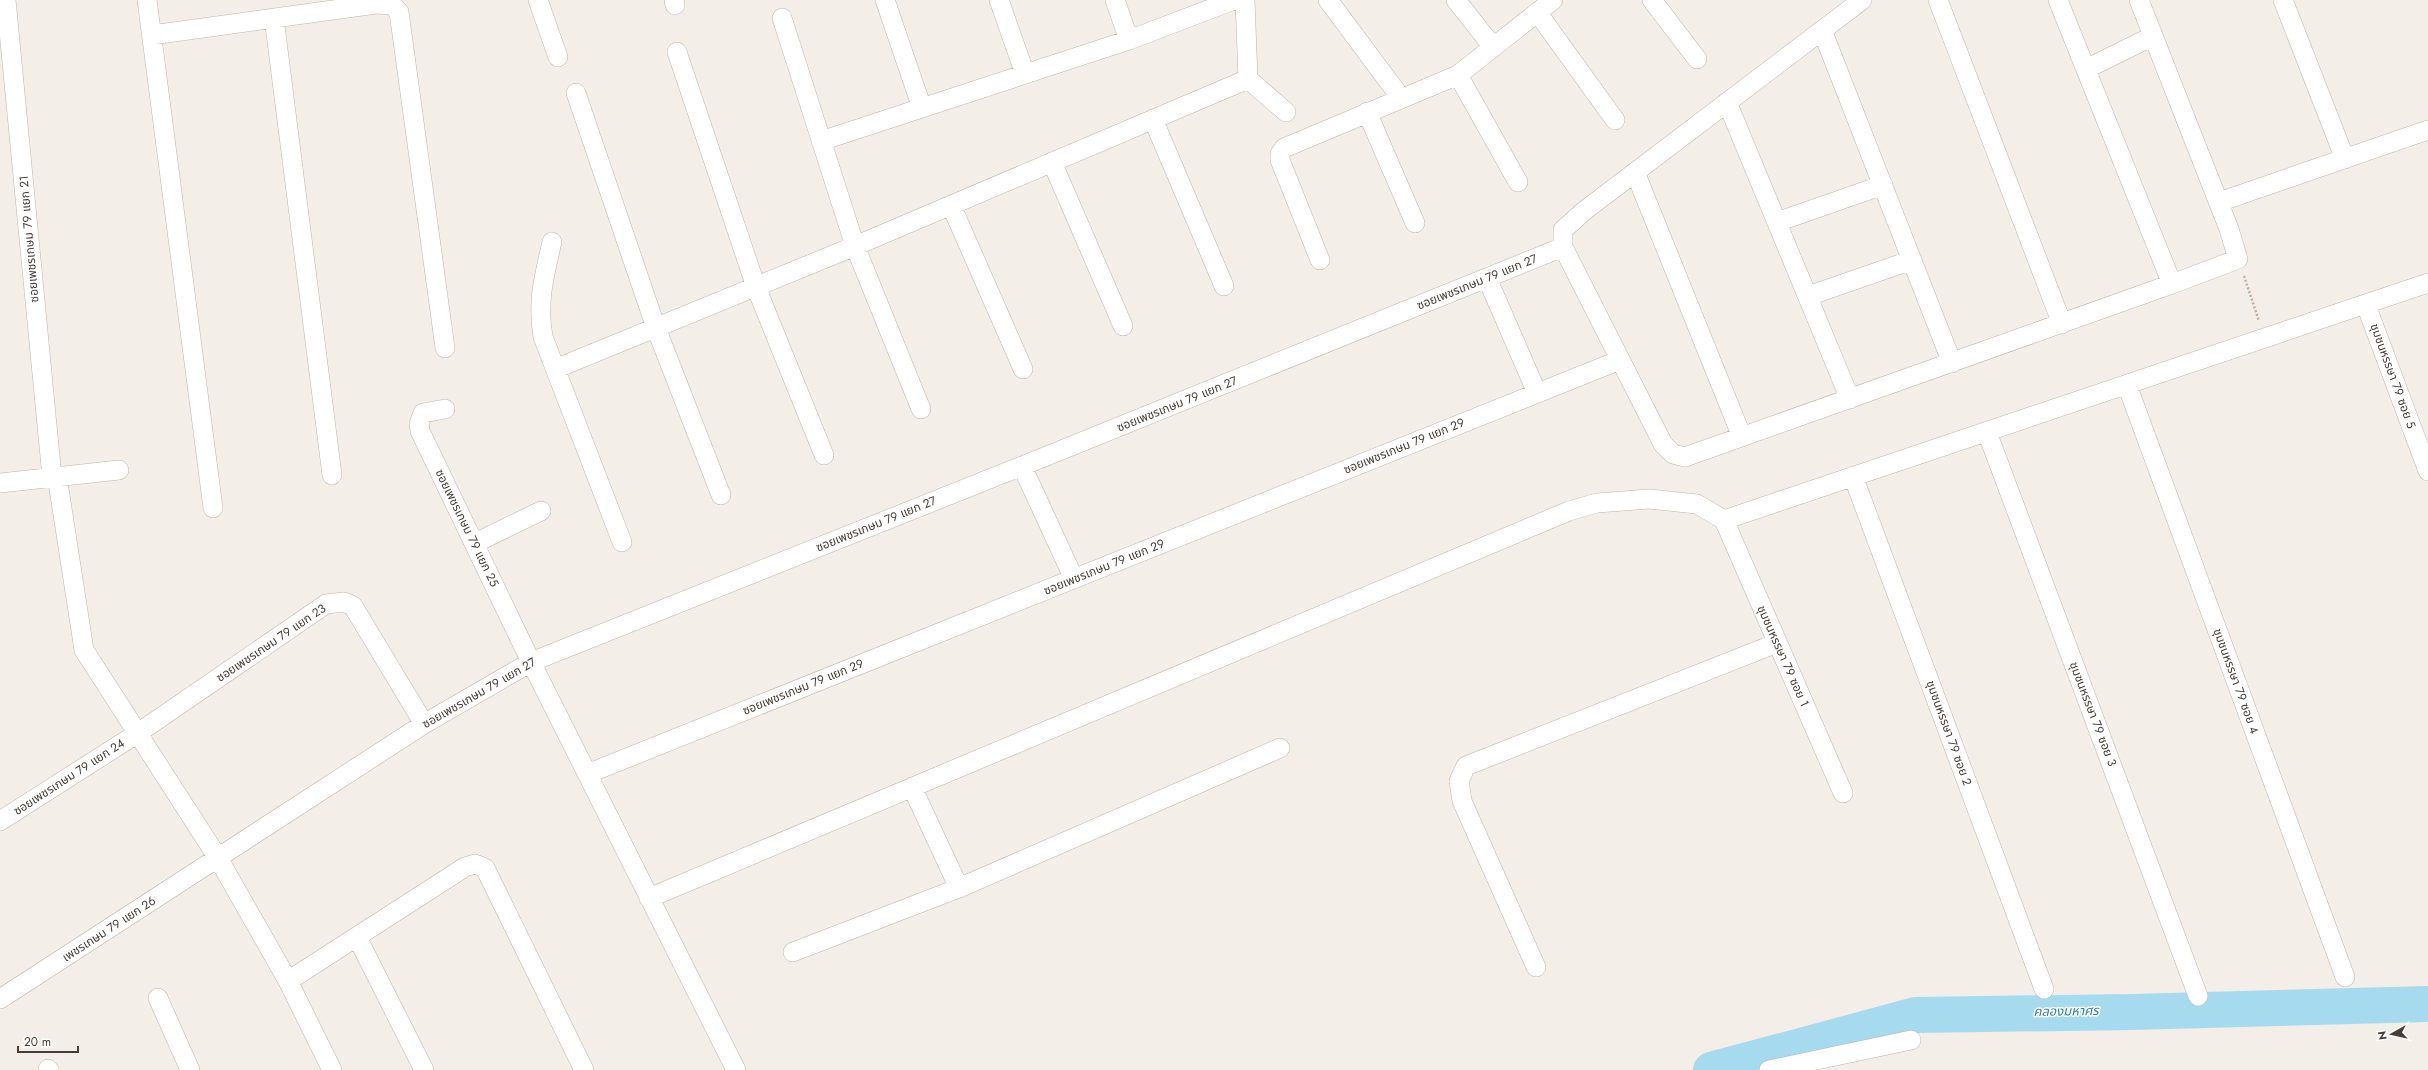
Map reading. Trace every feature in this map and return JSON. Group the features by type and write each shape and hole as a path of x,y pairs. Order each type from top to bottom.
{"street":[{"name":"ซอยเพชรเกษม 79 แยก 21","path":"6,0 54,477 84,650 218,858 288,980 328,1069"},
{"path":"147,0 213,508"},
{"path":"538,0 558,57"},
{"path":"885,0 922,108"},
{"path":"999,0 1025,74"},
{"path":"1115,0 1129,40"},
{"path":"1328,0 1401,98"},
{"path":"1456,0 1493,47"},
{"path":"1320,260 1280,160 1280,154 1284,148 1458,75 1553,0"},
{"path":"1652,0 1697,59"},
{"path":"1862,0 1584,211 1563,230 1563,247 1663,444 1673,454 1685,457 2062,324 2238,259 2219,202 2139,0"},
{"path":"1938,0 2062,324"},
{"path":"2058,0 2172,284"},
{"path":"2283,0 2345,159"},
{"path":"821,141 1129,40 1233,1 1248,79 1286,112"},
{"path":"152,35 376,4 392,5 399,12 444,348"},
{"path":"1537,12 1615,120"},
{"path":"274,18 332,475"},
{"path":"782,18 855,246 921,409"},
{"path":"1822,30 1952,363"},
{"path":"2086,69 2153,36"},
{"path":"677,52 756,287 824,455"},
{"path":"1458,75 1518,182"},
{"path":"555,369 855,246 1248,79"},
{"path":"576,93 656,328 721,495"},
{"path":"1728,102 1850,399"},
{"path":"1367,112 1415,223"},
{"path":"1153,119 1224,286"},
{"path":"2219,202 2428,130"},
{"path":"1052,162 1123,326"},
{"path":"1635,172 1742,437"},
{"path":"1777,222 1883,185"},
{"path":"952,205 1023,370"},
{"path":"552,242 540,292 539,314 543,337 622,542"},
{"name":"ซอยเพชรเกษม 79 แยก 27","path":"218,858 424,724 531,662 1022,466 1563,247"},
{"path":"1808,296 1912,260"},
{"path":"1487,278 1537,393"},
{"path":"649,898 1568,510 1597,503 1649,498 1697,504 1724,520 2428,283"},
{"name":"ชุมชนหรรษา 79 ซอย 5","path":"2366,304 2428,471"},
{"name":"ซอยเพชรเกษม 79 แยก 29","path":"587,774 1620,360"},
{"name":"ชุมชนหรรษา 79 ซอย 4","path":"2127,385 2345,977"},
{"name":"ซอยเพชรเกษม 79 แยก 25","path":"445,409 423,413 419,424 420,432 475,543 531,662 736,1070"},
{"name":"ชุมชนหรรษา 79 ซอย 3","path":"1987,432 2198,996"},
{"path":"1022,466 1074,579"},
{"path":"0,483 119,470"},
{"name":"ชุมชนหรรษา 79 ซอย 2","path":"1853,476 2044,989"},
{"path":"475,543 541,511"},
{"name":"ชุมชนหรรษา 79 ซอย 1","path":"1724,520 1843,793"},
{"name":"ซอยเพชรเกษม 79 แยก 23","path":"138,733 326,604 344,602 353,606 424,724"},
{"path":"1536,967 1462,801 1459,781 1466,766 1777,643"},
{"name":"ซอยเพชรเกษม 79 แยก 24","path":"0,821 138,733"},
{"path":"793,952 959,888 1280,748"},
{"path":"912,787 959,888"},
{"name":"เพชรเกษม 79 แยก 26","path":"0,999 218,858"},
{"path":"288,980 465,867 475,864 485,868 584,1070"},
{"path":"357,937 424,1070"},
{"path":"158,998 190,1070"},
{"path":"1769,1070 1911,1040"}],"path":[{"path":"2238,259 2265,339"}],"waterway":[{"name":"คลองมหาศร","path":"1711,1070 1916,1015 2133,1012 2428,1004"}]}
